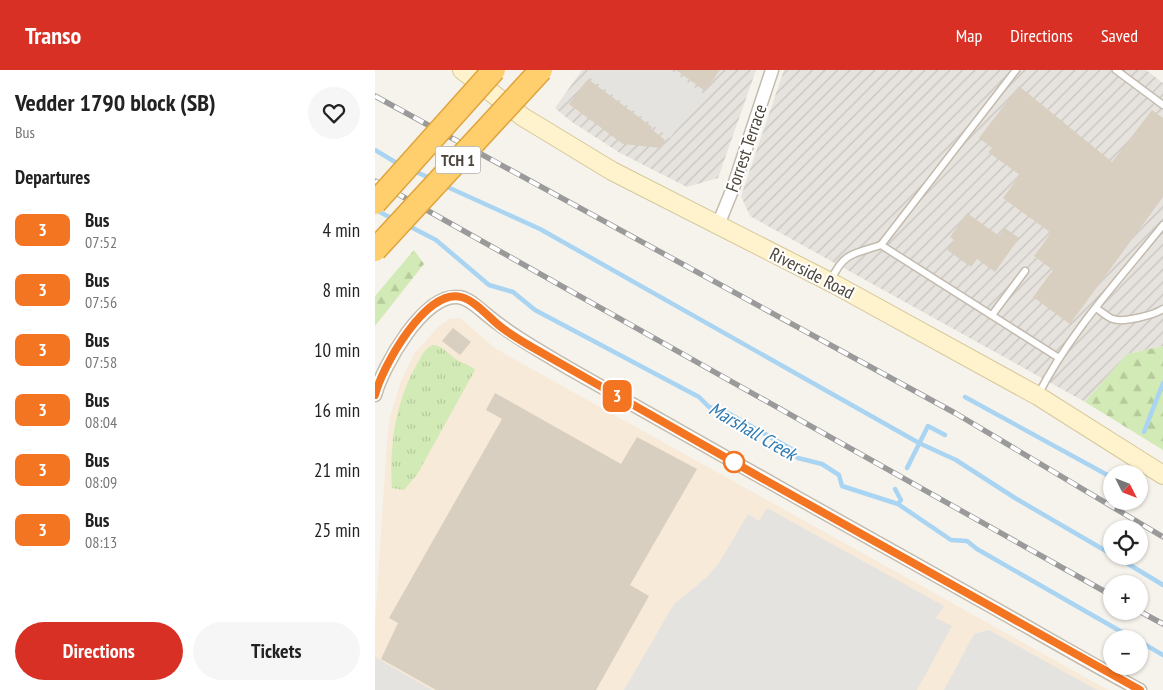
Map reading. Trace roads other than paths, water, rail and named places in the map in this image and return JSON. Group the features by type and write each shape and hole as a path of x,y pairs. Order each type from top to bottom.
{"highway":[{"name":"TCH 1","path":"375,203 494,70"},
{"name":"TCH 1","path":"375,250 541,70"}],"street":[{"name":"Riverside Road","path":"463,70 523,117 612,172 830,282 1038,396 1163,475"},
{"name":"Forrest Terrace","path":"718,225 772,70"},
{"path":"375,395 389,359 397,346 430,308 447,298 463,297 513,336 1140,690"}],"lane":[{"path":"830,282 836,269 851,253 881,245 1017,70"},
{"path":"1116,70 1163,104"},
{"path":"1038,396 1059,358 1096,308 1163,225"},
{"path":"881,245 1059,358"},
{"path":"992,315 1025,271"},
{"path":"1096,308 1114,319 1135,318 1158,312 1163,308"}],"waterway":[{"path":"375,150 400,165"},
{"path":"414,171 432,179"},
{"path":"443,185 540,229 919,443 956,460 1015,498 1103,549"},
{"name":"Marshall Creek","path":"376,210 393,219"},
{"name":"Marshall Creek","path":"407,225 436,240 489,285 513,292 535,310 699,397 709,407 728,413 793,450 798,458 822,464 839,475 842,486 898,504 951,540 967,541 977,549 1118,630"},
{"path":"1144,432 1163,383"},
{"path":"965,397 1103,473"},
{"path":"907,468 928,426 945,435"},
{"path":"895,489 901,500 898,504"},
{"path":"1130,565 1163,585"},
{"name":"Marshall Creek","path":"1148,646 1163,655"}],"railway":[{"path":"375,96 955,413 1163,537"},
{"path":"375,181 1103,590"},
{"path":"1148,616 1163,624"}]}
